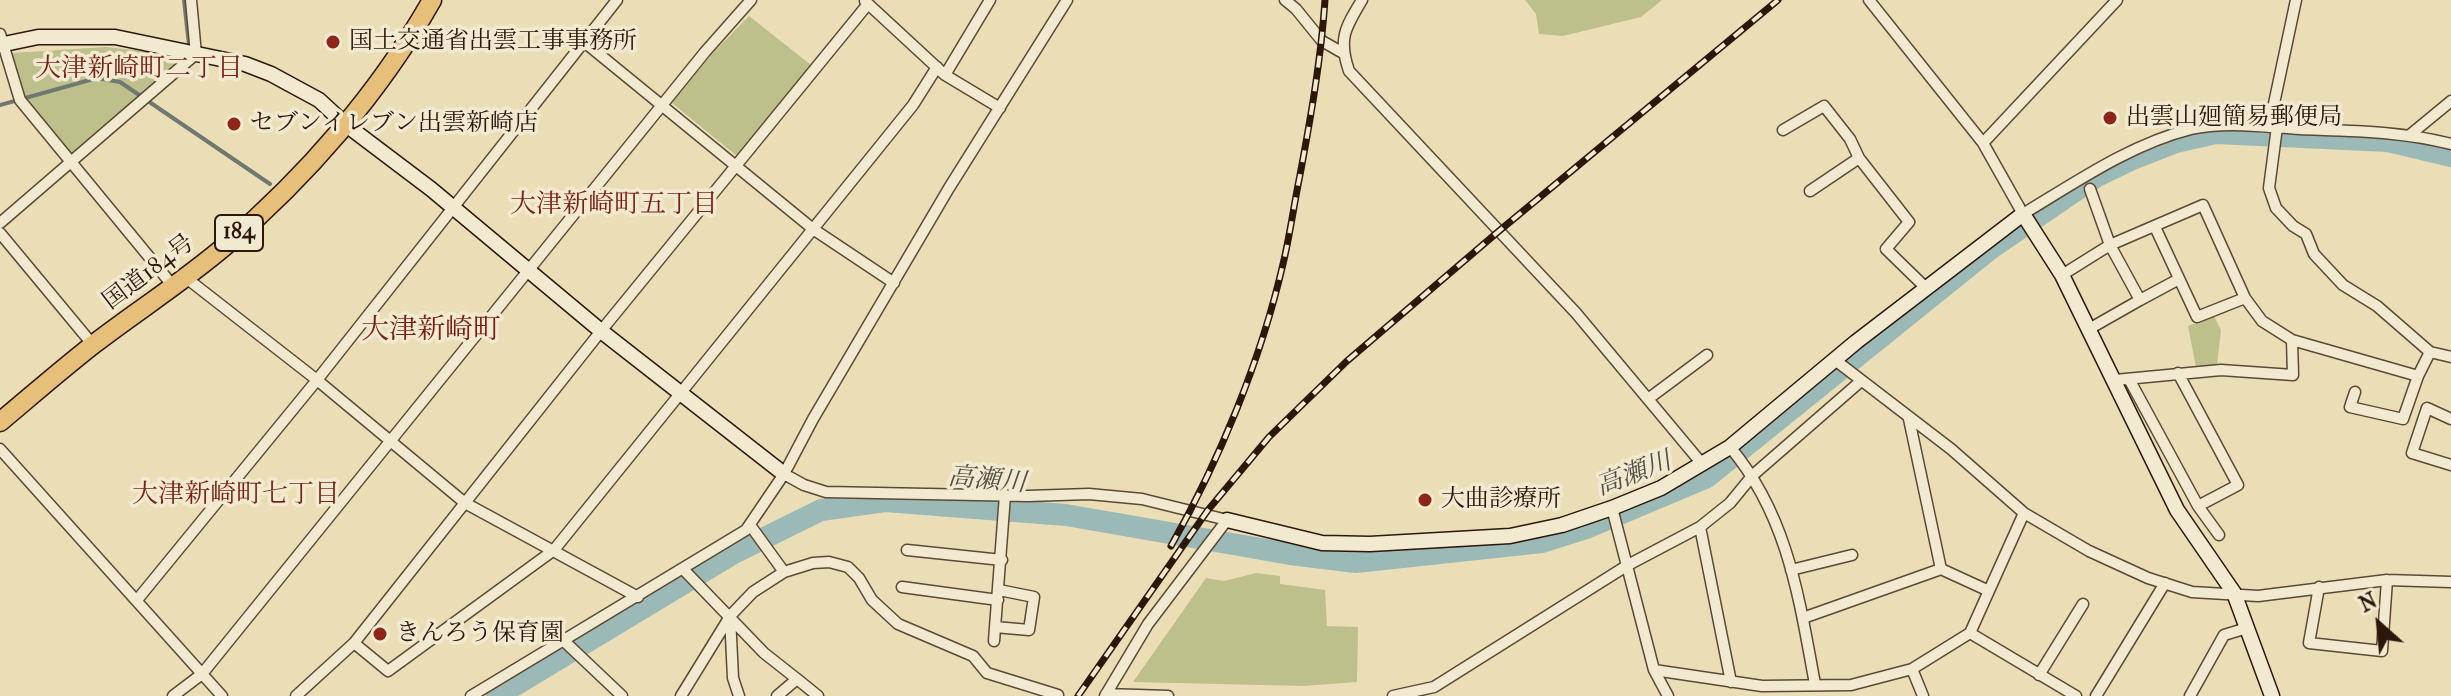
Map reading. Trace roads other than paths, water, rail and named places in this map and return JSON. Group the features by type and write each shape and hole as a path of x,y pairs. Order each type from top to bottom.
{"highway":[{"name":"国道184号","path":"0,422 93,345 225,246 271,203 345,124 411,36 432,0"}],"street":[{"path":"191,0 196,54"},
{"path":"137,600 317,380 617,0"},
{"path":"173,696 202,674 751,0"},
{"path":"354,643 388,671 554,550 941,71 990,0"},
{"path":"471,696 746,530 784,474 949,188 1067,0"},
{"path":"1285,0 1322,41 1343,53"},
{"path":"1362,0 1344,28 1343,53 1349,71 1576,313 1703,465"},
{"path":"1869,0 1983,143 2062,275 2089,329 2219,535"},
{"path":"1983,143 2117,0"},
{"path":"2296,0 2273,127 2269,188 2276,208 2293,226 2306,234 2314,254 2343,285 2377,306 2430,352 2451,357"},
{"path":"296,696 354,643 866,2 941,71 1000,108"},
{"path":"638,597 465,503 317,380 179,281 20,100 1,41 38,37 115,37 245,64 319,100 601,331 784,474 804,485 826,492 1089,494 1142,499 1322,543 1370,544 1510,536 1562,525 1661,488 1730,447 1925,287 2023,214 2120,157 2192,129 2225,125 2411,134 2451,144"},
{"path":"583,41 813,229 894,283"},
{"path":"0,223 196,54"},
{"path":"2411,134 2451,101"},
{"path":"1783,130 1824,106 1850,139 1859,158 1909,222 1886,249 1925,287"},
{"path":"1810,191 1859,158"},
{"path":"2090,189 2110,245 2140,300"},
{"path":"2062,275 2110,245 2203,205 2245,298 2262,321 2292,340 2418,376"},
{"path":"2155,227 2197,317 2245,298"},
{"path":"0,233 93,345"},
{"path":"2089,329 2179,279"},
{"path":"2122,379 2221,370 2293,375 2292,340"},
{"path":"2355,392 2350,407 2403,419 2430,352"},
{"path":"1648,399 1707,355"},
{"path":"1835,360 1951,449 2024,513 2089,551 2165,583 2192,592 2258,596 2387,580 2451,582"},
{"path":"2178,373 2238,485 2198,506"},
{"path":"2122,379 2177,510 2234,593 2272,696"},
{"path":"1393,696 1434,687 1628,565 1700,527 1730,503 1753,475 1861,381"},
{"path":"2451,419 2427,408 2412,453 2451,465"},
{"path":"1909,419 1941,569"},
{"path":"1730,447 1753,475 1783,538 1803,618 1815,684"},
{"path":"0,449 222,696"},
{"path":"994,641 1005,495"},
{"path":"1612,508 1654,670 1668,696"},
{"path":"1654,670 1762,686 1851,685 1912,669 1970,633 2024,513"},
{"path":"1105,695 1148,624 1227,520"},
{"path":"750,525 784,572"},
{"path":"1700,527 1731,682"},
{"path":"907,550 1002,560"},
{"path":"1791,570 1852,555"},
{"path":"681,696 730,616 753,592 784,572 813,563 829,562 848,567 859,578 872,600 898,624 973,656 987,673 1058,695"},
{"path":"1803,618 1941,569 1989,591"},
{"path":"684,570 764,653 818,696"},
{"path":"2319,587 2309,643 2382,651 2387,580"},
{"path":"2096,696 2165,583"},
{"path":"902,587 1034,597 1029,630 995,627"},
{"path":"2039,675 2083,604"},
{"path":"730,616 733,678 739,696"},
{"path":"2190,696 2224,635 2247,628"},
{"path":"1970,633 2076,696"},
{"path":"564,641 622,696"},
{"path":"1912,669 1923,696"},
{"path":"777,696 797,679"},
{"path":"1105,695 1168,696"}],"waterway":[{"path":"184,0 189,45 185,47"},
{"path":"98,78 165,54"},
{"path":"0,105 97,78 120,82 270,184"},
{"name":"高瀬川","path":"497,696 732,554 821,510 885,501 1066,515 1290,554 1356,562 1542,542 1586,528 1707,477 1990,249 2097,176 2130,160 2176,142 2216,133 2388,141 2451,156"}],"railway":[{"path":"1171,546 1222,445 1251,373 1274,300 1308,131 1325,0"},
{"path":"1078,696 1208,510 1269,437 1347,361 1778,0"}],"place":[{"name":"国土交通省出雲工事事務所","path":"333,42"},
{"name":"出雲山廻簡易郵便局","path":"2110,118"},
{"name":"セブンイレブン出雲新崎店","path":"234,124"},
{"name":"大曲診療所","path":"1425,500"},
{"name":"きんろう保育園","path":"380,634"}],"district":[{"name":"大津新崎町二丁目","path":"139,70"},
{"name":"大津新崎町五丁目","path":"614,206"},
{"name":"大津新崎町","path":"431,331"},
{"name":"大津新崎町七丁目","path":"236,496"}]}
